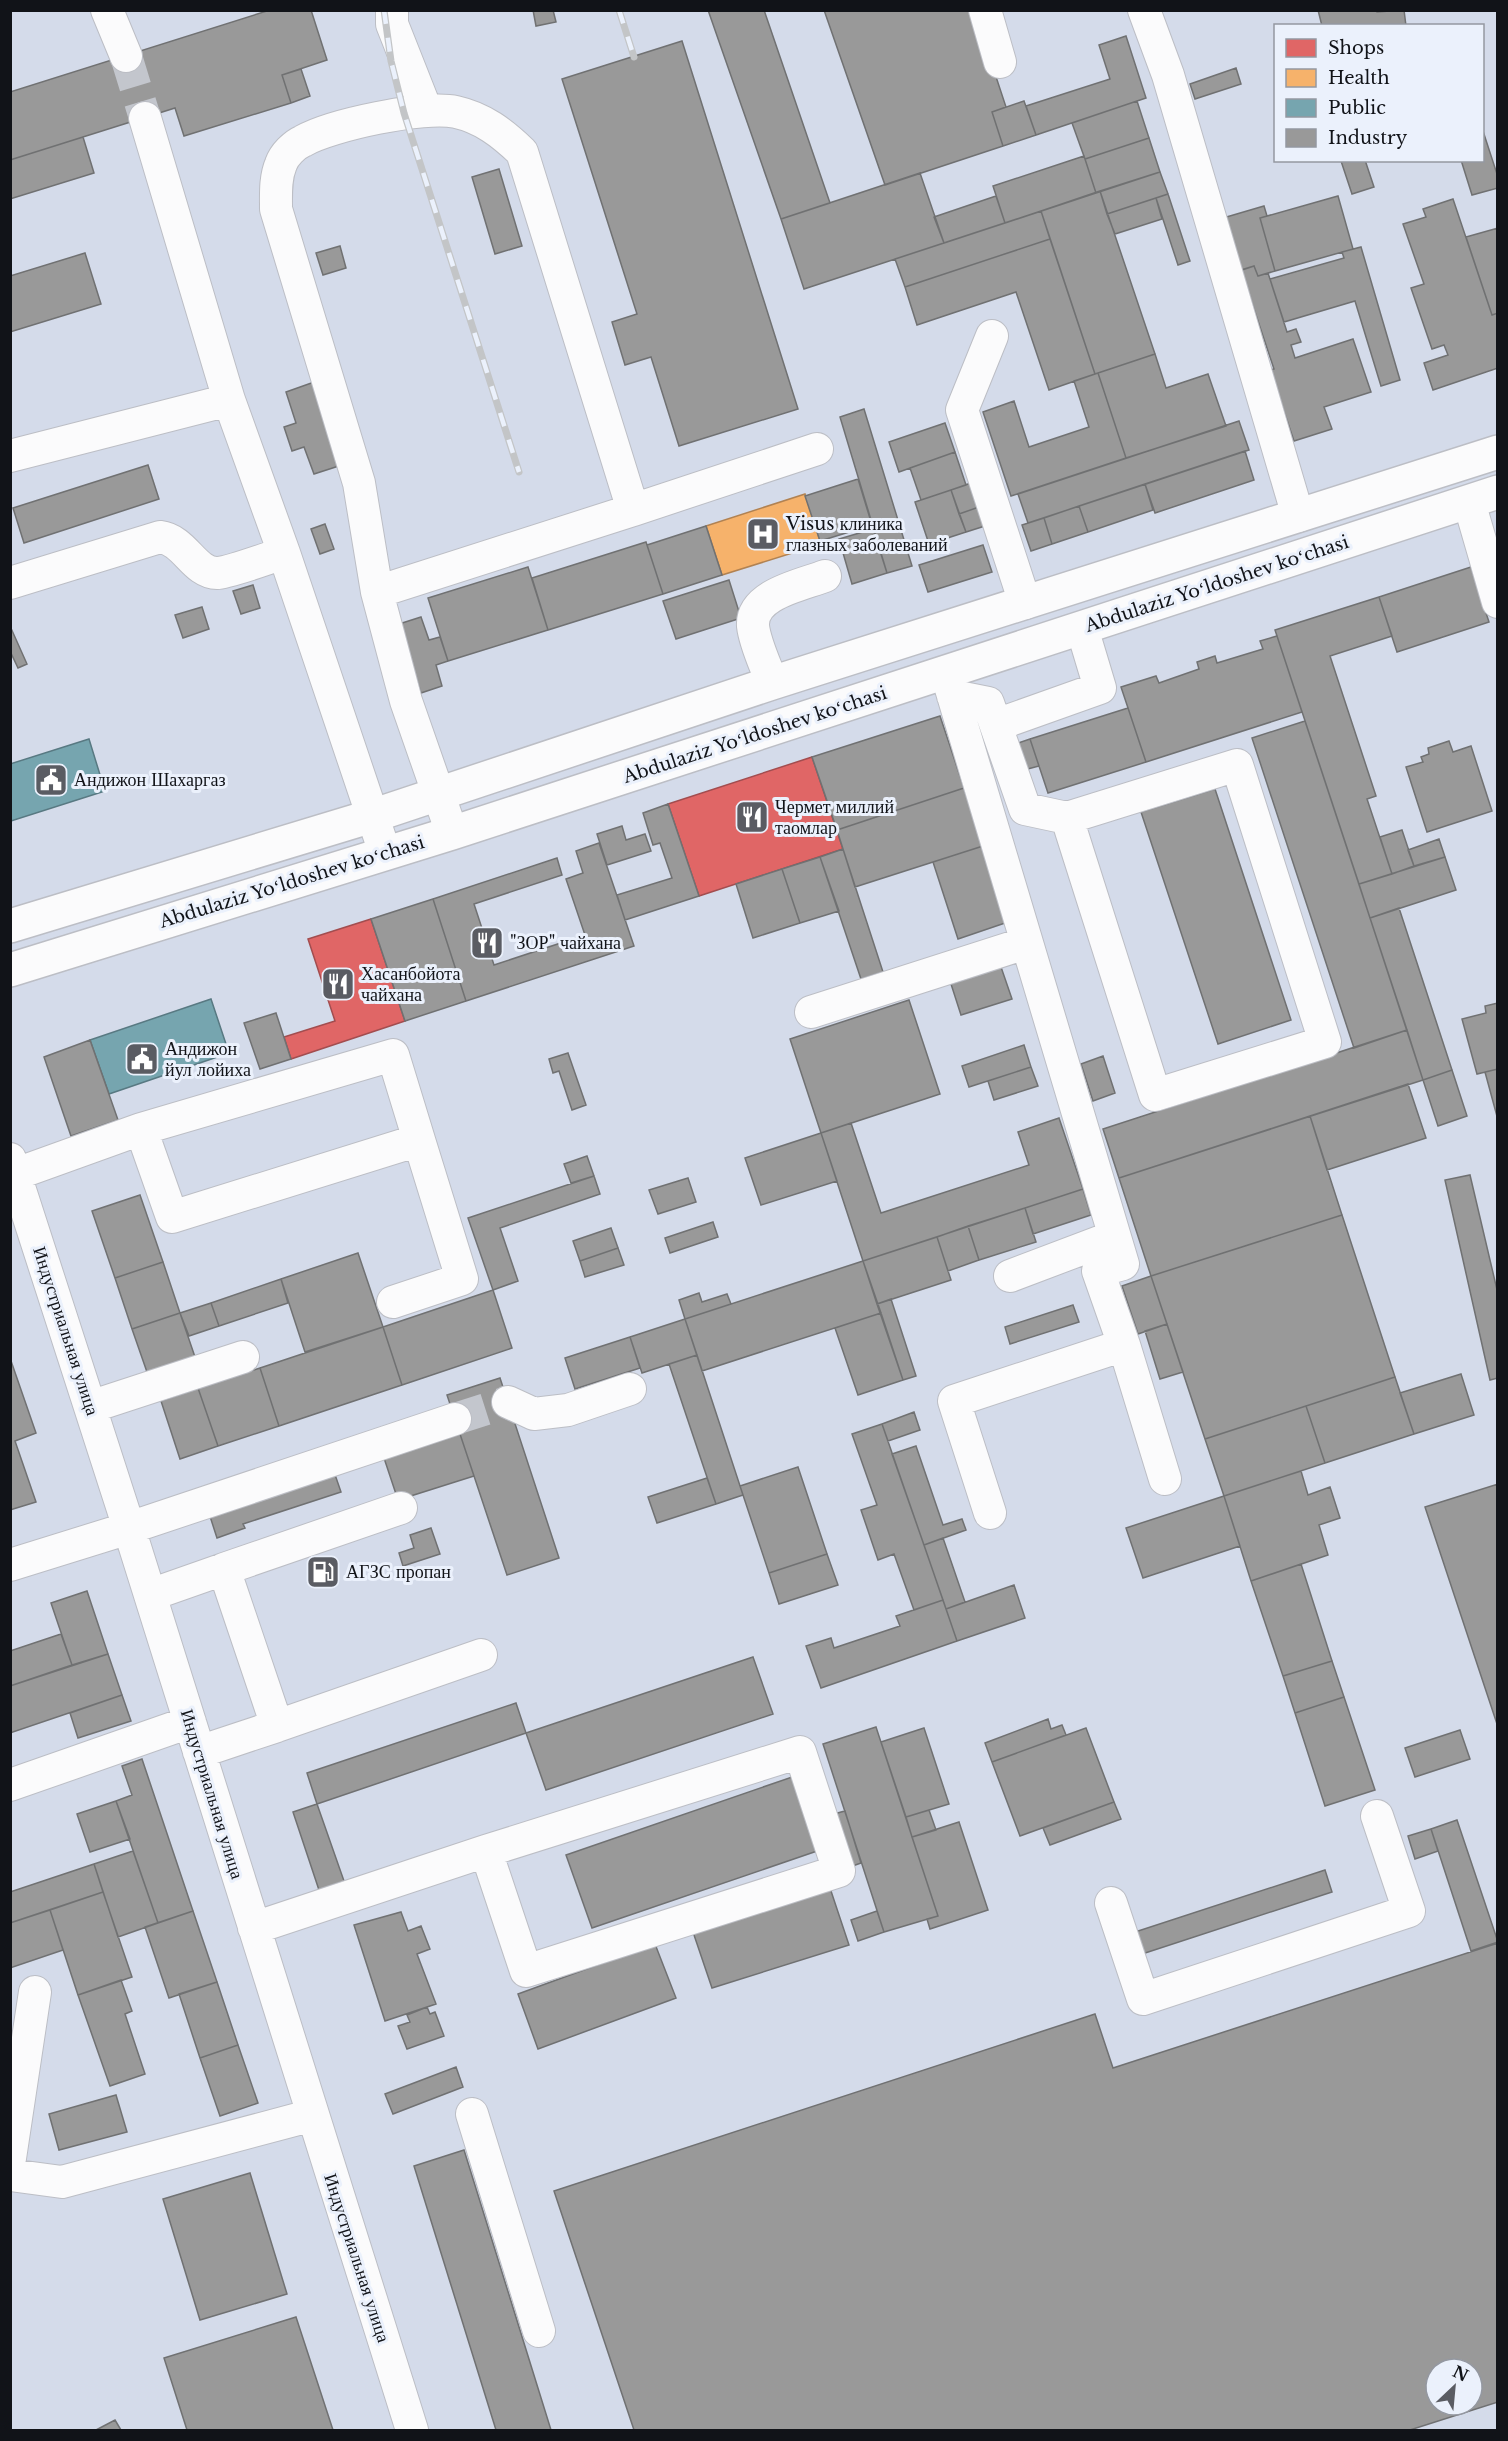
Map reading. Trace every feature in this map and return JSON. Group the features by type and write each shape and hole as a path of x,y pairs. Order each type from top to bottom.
{"main road":[{"path":"10,926 372,816 772,684 1497,452"},
{"name":"Abdulaziz Yoʻldoshev koʻchasi","path":"10,970 385,853 950,684 1082,628 1483,497"}],"street":[{"path":"107,10 126,56"},
{"path":"392,10 392,24 426,110"},
{"path":"985,10 1000,62"},
{"path":"1144,10 1168,75 1298,516"},
{"path":"452,833 406,700 377,592 359,483 276,209 276,183 281,163 289,152 302,141 328,131 426,110 454,111 478,119 501,131 522,152 633,510"},
{"path":"146,118 229,400 284,552 385,853"},
{"path":"992,336 962,410 1025,603"},
{"path":"10,456 229,400"},
{"path":"377,592 817,449"},
{"path":"1483,497 1497,602"},
{"path":"10,583 160,537 169,538 177,543 204,569 217,573 284,552"},
{"path":"772,684 753,628 757,611 769,598 825,576"},
{"path":"996,725 1100,688 1082,628"},
{"path":"950,684 988,703 1025,809 1067,818 1237,765 1325,1042 1155,1095 1067,818"},
{"path":"950,684 1122,1264 1098,1271 1124,1345 1165,1479"},
{"path":"811,1012 1026,943"},
{"path":"13,1166 393,1055 462,1279 393,1302"},
{"path":"141,1129 172,1217 418,1140"},
{"name":"Индустриальная улица","path":"13,1166 412,2430"},
{"path":"1010,1276 1113,1237"},
{"path":"990,1513 954,1401 1124,1345"},
{"path":"90,1407 243,1357"},
{"path":"508,1402 534,1414 568,1410 630,1389"},
{"path":"10,1565 129,1528 455,1419"},
{"path":"150,1595 401,1508"},
{"path":"224,1569 277,1726"},
{"path":"199,1752 482,1654"},
{"path":"10,1785 190,1722"},
{"path":"254,1928 486,1851 800,1752 839,1871 526,1971 486,1851"},
{"path":"1111,1903 1143,1999 1155,1996 1409,1911 1377,1816"},
{"path":"10,2158 35,1992"},
{"path":"472,2114 539,2331"},
{"path":"10,2175 62,2182 313,2115"}],"shaded area":[{"path":"11,11 1497,11 1497,2430 11,2430"}],"building: Shops":[{"name":"Чермет миллий таомлар","path":"812,757 843,849 699,896 668,804"},
{"path":"371,919 405,1021 291,1059 284,1037 335,1021 308,939"}],"building: Health":[{"name":"Visus клиника глазных заболеваний","path":"805,494 821,544 722,575 706,526"}],"building: Public":[{"path":"89,739 105,791 11,821 10,764"},
{"path":"211,999 229,1053 109,1094 90,1040"}],"building: Industry":[{"path":"270,10 311,10 327,60 282,75 291,103 184,136 175,108 10,160 10,92"},
{"path":"533,10 553,10 556,22 536,26"},
{"path":"708,10 764,10 830,203 781,219"},
{"path":"824,10 974,10 1006,107 992,112 1003,146 885,185"},
{"path":"1318,10 1376,10 1377,12 1404,10 1406,24 1322,24"},
{"path":"1126,36 1146,98 1036,135 1026,106 1110,79 1099,45"},
{"path":"682,41 798,409 679,446 651,357 625,365 612,322 637,314 562,79"},
{"path":"1236,68 1241,84 1195,99 1190,84"},
{"path":"301,69 310,96 291,103 282,75"},
{"path":"1024,101 1036,135 1003,146 992,112"},
{"path":"1137,101 1149,138 1085,159 1072,123"},
{"path":"1484,134 1498,177 1498,188 1472,195 1462,162 1484,162"},
{"path":"83,137 94,173 10,199 10,160"},
{"path":"1149,138 1160,172 1096,193 1085,159"},
{"path":"1084,156 1096,193 1005,223 993,186"},
{"path":"1341,162 1366,162 1374,187 1352,194"},
{"path":"499,169 522,246 495,254 472,177"},
{"path":"1160,172 1168,194 1107,214 1100,191"},
{"path":"920,173 944,243 804,289 781,219"},
{"path":"1100,191 1155,354 1095,374 1041,211"},
{"path":"1168,194 1190,261 1178,265 1156,198"},
{"path":"996,196 1005,223 944,243 934,217"},
{"path":"1338,196 1353,249 1275,271 1260,218"},
{"path":"1156,198 1162,219 1115,234 1107,214"},
{"path":"1453,199 1492,315 1498,313 1498,368 1433,390 1424,363 1448,355 1444,345 1432,349 1411,288 1424,284 1403,224 1426,217 1423,209"},
{"path":"1264,206 1267,216 1260,218 1275,271 1258,276 1254,266 1239,271 1223,218"},
{"path":"1041,211 1050,239 905,287 895,259"},
{"path":"1498,228 1498,313 1492,315 1466,237"},
{"path":"1050,239 1095,374 1049,390 1016,292 917,325 905,287"},
{"path":"340,246 346,268 323,275 316,253"},
{"path":"1361,247 1400,380 1381,386 1355,301 1284,322 1270,279 1344,258 1342,252"},
{"path":"85,253 101,304 10,332 10,276"},
{"path":"1254,266 1258,276 1268,273 1287,332 1296,329 1301,342 1291,345 1295,358 1353,339 1371,392 1324,407 1332,429 1294,441 1270,370 1274,369 1241,270"},
{"path":"1155,354 1166,388 1208,374 1226,426 1126,458 1098,373"},
{"path":"1098,373 1126,458 1011,496 983,412 1014,401 1029,447 1089,427 1074,381"},
{"path":"317,381 345,464 314,474 304,447 292,451 284,427 296,423 286,392"},
{"path":"864,409 912,566 887,573 840,417"},
{"path":"1239,421 1249,450 1028,523 1018,494"},
{"path":"945,423 955,452 899,472 889,442"},
{"path":"1245,451 1254,480 1155,513 1145,484"},
{"path":"955,452 966,485 921,500 910,468"},
{"path":"148,465 159,499 24,543 13,508"},
{"path":"858,479 872,525 820,541 805,496"},
{"path":"971,483 979,507 959,514 951,490"},
{"path":"1145,484 1153,510 1088,532 1079,506"},
{"path":"951,490 966,532 929,544 915,502"},
{"path":"1079,506 1088,532 1052,544 1044,518"},
{"path":"979,507 985,526 966,532 959,514"},
{"path":"1044,518 1052,544 1031,551 1022,525"},
{"path":"325,524 334,549 320,554 311,529"},
{"path":"706,526 722,575 663,594 647,545"},
{"path":"873,529 887,573 852,584 839,539"},
{"path":"646,542 663,594 548,630 532,578"},
{"path":"983,545 992,572 928,592 919,565"},
{"path":"528,567 548,630 448,661 428,598"},
{"path":"1471,567 1489,622 1397,652 1379,597"},
{"path":"729,580 741,618 676,639 663,601"},
{"path":"253,585 260,608 241,614 233,591"},
{"path":"1379,597 1392,636 1330,656 1376,796 1367,799 1392,874 1359,884 1275,630"},
{"path":"202,607 209,629 183,638 175,615"},
{"path":"421,617 429,640 440,637 448,661 436,665 442,686 421,693 399,624"},
{"path":"10,626 27,664 18,668 10,651"},
{"path":"1277,636 1302,712 1146,762 1121,687 1156,676 1159,683 1199,669 1197,662 1215,656 1217,663 1263,649 1260,641"},
{"path":"1128,708 1146,762 1048,793 1030,739"},
{"path":"940,716 964,788 837,830 812,757"},
{"path":"1305,721 1407,1030 1354,1048 1252,738"},
{"path":"1030,739 1039,766 1020,771 1012,745"},
{"path":"1449,741 1453,752 1471,746 1492,811 1427,832 1406,767 1423,762 1421,757 1429,754 1428,748"},
{"path":"964,788 983,846 855,887 837,830"},
{"path":"1215,789 1291,1020 1218,1044 1141,812"},
{"path":"668,804 699,896 625,920 617,895 672,878 660,843 653,845 643,813"},
{"path":"622,826 626,840 645,834 651,851 607,865 597,834"},
{"path":"1402,830 1414,866 1392,874 1380,837"},
{"path":"1439,839 1445,857 1414,866 1408,850"},
{"path":"599,843 634,946 466,1001 433,899 557,858 562,875 474,904 494,965 585,935 566,879 583,873 576,851"},
{"path":"983,846 1008,922 958,939 933,862"},
{"path":"843,849 883,972 861,979 820,857"},
{"path":"820,857 839,911 800,923 782,869"},
{"path":"1445,857 1456,890 1370,918 1359,884"},
{"path":"782,869 800,923 753,938 736,884"},
{"path":"433,899 466,1001 405,1021 371,919"},
{"path":"1399,908 1452,1070 1423,1080 1370,918"},
{"path":"1001,967 1012,999 961,1015 951,984"},
{"path":"909,1000 940,1094 821,1133 790,1039"},
{"path":"1498,1003 1498,1069 1477,1074 1462,1019 1486,1013 1485,1006"},
{"path":"276,1013 291,1059 260,1069 244,1023"},
{"path":"1407,1030 1423,1080 1119,1178 1103,1129"},
{"path":"90,1040 118,1120 71,1136 44,1057"},
{"path":"1024,1045 1031,1067 969,1087 962,1066"},
{"path":"568,1053 586,1105 572,1110 559,1071 553,1073 549,1059"},
{"path":"1103,1056 1115,1093 1093,1101 1081,1064"},
{"path":"1031,1067 1038,1086 994,1100 988,1081"},
{"path":"1498,1069 1498,1120 1485,1072"},
{"path":"1452,1070 1467,1116 1438,1126 1423,1080"},
{"path":"1408,1084 1426,1138 1327,1170 1310,1116"},
{"path":"1310,1116 1342,1215 1151,1276 1119,1178"},
{"path":"1059,1118 1083,1189 863,1261 821,1133 851,1123 881,1213 1029,1165 1018,1132"},
{"path":"821,1133 837,1181 761,1205 745,1158"},
{"path":"587,1156 594,1176 571,1183 564,1164"},
{"path":"1470,1175 1498,1294 1498,1378 1490,1380 1445,1180"},
{"path":"594,1176 600,1194 500,1228 518,1281 493,1290 468,1218"},
{"path":"688,1178 696,1202 658,1214 649,1190"},
{"path":"1083,1189 1091,1215 1033,1234 1025,1208"},
{"path":"140,1195 163,1262 115,1278 92,1211"},
{"path":"1025,1208 1036,1242 979,1260 968,1226"},
{"path":"1342,1215 1395,1377 1205,1439 1151,1276"},
{"path":"713,1222 718,1237 670,1253 665,1238"},
{"path":"968,1226 979,1260 948,1271 937,1237"},
{"path":"611,1228 618,1248 580,1261 573,1241"},
{"path":"937,1237 951,1280 877,1304 863,1261"},
{"path":"618,1248 624,1265 585,1277 580,1261"},
{"path":"358,1253 383,1327 305,1352 281,1279"},
{"path":"863,1261 881,1313 702,1371 685,1319"},
{"path":"163,1262 180,1313 132,1329 115,1278"},
{"path":"1151,1276 1167,1324 1138,1334 1122,1286"},
{"path":"281,1279 288,1303 219,1326 211,1303"},
{"path":"493,1290 512,1348 402,1385 383,1327"},
{"path":"699,1293 702,1302 727,1294 731,1304 685,1319 679,1300"},
{"path":"891,1299 916,1376 903,1380 877,1304"},
{"path":"211,1303 219,1326 189,1336 180,1313"},
{"path":"1073,1305 1079,1322 1010,1344 1005,1327"},
{"path":"180,1313 195,1357 147,1372 132,1329"},
{"path":"881,1313 903,1380 858,1395 835,1328"},
{"path":"685,1319 697,1355 642,1373 630,1337"},
{"path":"1167,1324 1183,1372 1160,1379 1145,1331"},
{"path":"383,1327 402,1385 279,1426 260,1368"},
{"path":"630,1337 640,1368 575,1389 565,1358"},
{"path":"697,1355 743,1495 716,1504 669,1364"},
{"path":"10,1358 36,1433 15,1441 36,1502 10,1510"},
{"path":"260,1368 279,1426 218,1446 198,1388"},
{"path":"1461,1374 1474,1415 1414,1434 1400,1393"},
{"path":"1395,1377 1414,1434 1325,1463 1306,1406"},
{"path":"500,1378 559,1558 507,1575 447,1395"},
{"path":"198,1388 218,1446 180,1459 161,1401"},
{"path":"1306,1406 1325,1463 1224,1496 1205,1439"},
{"path":"914,1412 920,1430 888,1441 882,1424"},
{"path":"882,1424 943,1600 914,1610 894,1554 878,1560 861,1510 877,1505 852,1434"},
{"path":"459,1431 474,1476 398,1500 383,1455"},
{"path":"916,1446 943,1525 962,1519 966,1530 924,1545 892,1454"},
{"path":"332,1466 341,1492 243,1524 245,1528 217,1538 207,1507"},
{"path":"798,1467 827,1554 769,1573 740,1486"},
{"path":"1301,1471 1308,1495 1330,1487 1340,1518 1319,1525 1328,1555 1251,1581 1224,1496"},
{"path":"707,1478 716,1504 657,1523 648,1497"},
{"path":"1498,1484 1498,1727 1425,1507"},
{"path":"1224,1496 1240,1546 1143,1578 1126,1528"},
{"path":"431,1528 440,1554 403,1566 399,1553 414,1548 410,1535"},
{"path":"943,1538 965,1602 946,1609 924,1545"},
{"path":"827,1554 838,1585 779,1604 769,1573"},
{"path":"1301,1564 1332,1661 1283,1676 1251,1581"},
{"path":"1014,1585 1025,1618 957,1641 946,1609"},
{"path":"87,1591 108,1654 72,1665 51,1603"},
{"path":"943,1600 957,1641 821,1688 806,1646 831,1638 834,1648 900,1626 896,1616"},
{"path":"61,1634 72,1665 10,1686 10,1651"},
{"path":"108,1654 122,1695 10,1733 10,1686"},
{"path":"753,1657 773,1714 546,1790 526,1733"},
{"path":"1332,1661 1344,1697 1295,1713 1283,1676"},
{"path":"122,1695 131,1721 78,1738 70,1713"},
{"path":"1344,1697 1375,1790 1325,1806 1295,1713"},
{"path":"516,1703 526,1733 317,1804 307,1773"},
{"path":"1048,1719 1051,1729 1062,1725 1066,1735 992,1762 985,1743"},
{"path":"876,1727 938,1916 884,1932 823,1744"},
{"path":"924,1728 949,1804 906,1817 881,1742"},
{"path":"1086,1728 1114,1802 1020,1836 992,1762"},
{"path":"1460,1730 1470,1759 1415,1777 1405,1748"},
{"path":"142,1759 193,1911 158,1923 116,1801 132,1795 122,1766"},
{"path":"798,1775 823,1849 592,1928 566,1855"},
{"path":"116,1801 130,1839 90,1852 77,1814"},
{"path":"1114,1802 1121,1819 1050,1845 1043,1828"},
{"path":"317,1804 344,1881 319,1890 293,1812"},
{"path":"929,1810 936,1830 912,1837 906,1817"},
{"path":"845,1811 861,1863 847,1868 830,1815"},
{"path":"1457,1820 1498,1942 1471,1951 1431,1829"},
{"path":"959,1822 988,1910 930,1929 927,1919 938,1916 912,1837"},
{"path":"1431,1829 1438,1851 1415,1859 1408,1836"},
{"path":"133,1851 158,1923 118,1937 94,1864"},
{"path":"94,1864 103,1892 10,1923 10,1892"},
{"path":"1325,1870 1332,1892 1139,1955 1132,1933"},
{"path":"830,1888 849,1945 712,1988 693,1932"},
{"path":"103,1892 132,1977 78,1995 50,1910"},
{"path":"50,1910 63,1950 10,1968 10,1923"},
{"path":"193,1911 217,1982 169,1998 145,1927"},
{"path":"877,1911 884,1932 858,1941 851,1920"},
{"path":"401,1912 408,1931 421,1926 430,1949 417,1954 436,2004 385,2021 354,1925"},
{"path":"1498,1943 1498,2402 1484,2406 1484,2357 1424,2357 1424,2417 1451,2417 1410,2430 634,2430 554,2191 1095,2014 1113,2068"},
{"path":"655,1944 676,1998 538,2049 518,1994"},
{"path":"121,1980 132,2011 125,2014 145,2074 110,2086 78,1995"},
{"path":"217,1982 238,2045 200,2058 179,1994"},
{"path":"427,2007 430,2014 435,2012 444,2036 407,2049 398,2026 410,2022 407,2015"},
{"path":"238,2045 258,2103 220,2116 200,2058"},
{"path":"456,2067 463,2087 393,2114 385,2094"},
{"path":"116,2095 127,2132 59,2150 49,2114"},
{"path":"464,2150 551,2430 496,2430 414,2166"},
{"path":"250,2173 287,2294 200,2320 163,2199"},
{"path":"296,2317 333,2430 187,2430 164,2358"},
{"path":"115,2420 121,2430 96,2430"}],"tunnel":[{"path":"126,56 145,118"},
{"path":"455,1419 508,1402"}],"railway":[{"path":"384,10 391,61 404,113 519,472"},
{"path":"619,10 634,57"}],"place":[{"name":"Visus клиника глазных заболеваний","path":"763,534"},
{"name":"Андижон Шахаргаз","path":"51,780"},
{"name":"Чермет миллий таомлар","path":"752,817"},
{"name":"\"ЗОР\" чайхана","path":"487,943"},
{"name":"Хасанбойота чайхана","path":"338,984"},
{"name":"Андижон йул лойиха","path":"142,1059"},
{"name":"АГЗС пропан","path":"323,1572"}]}
